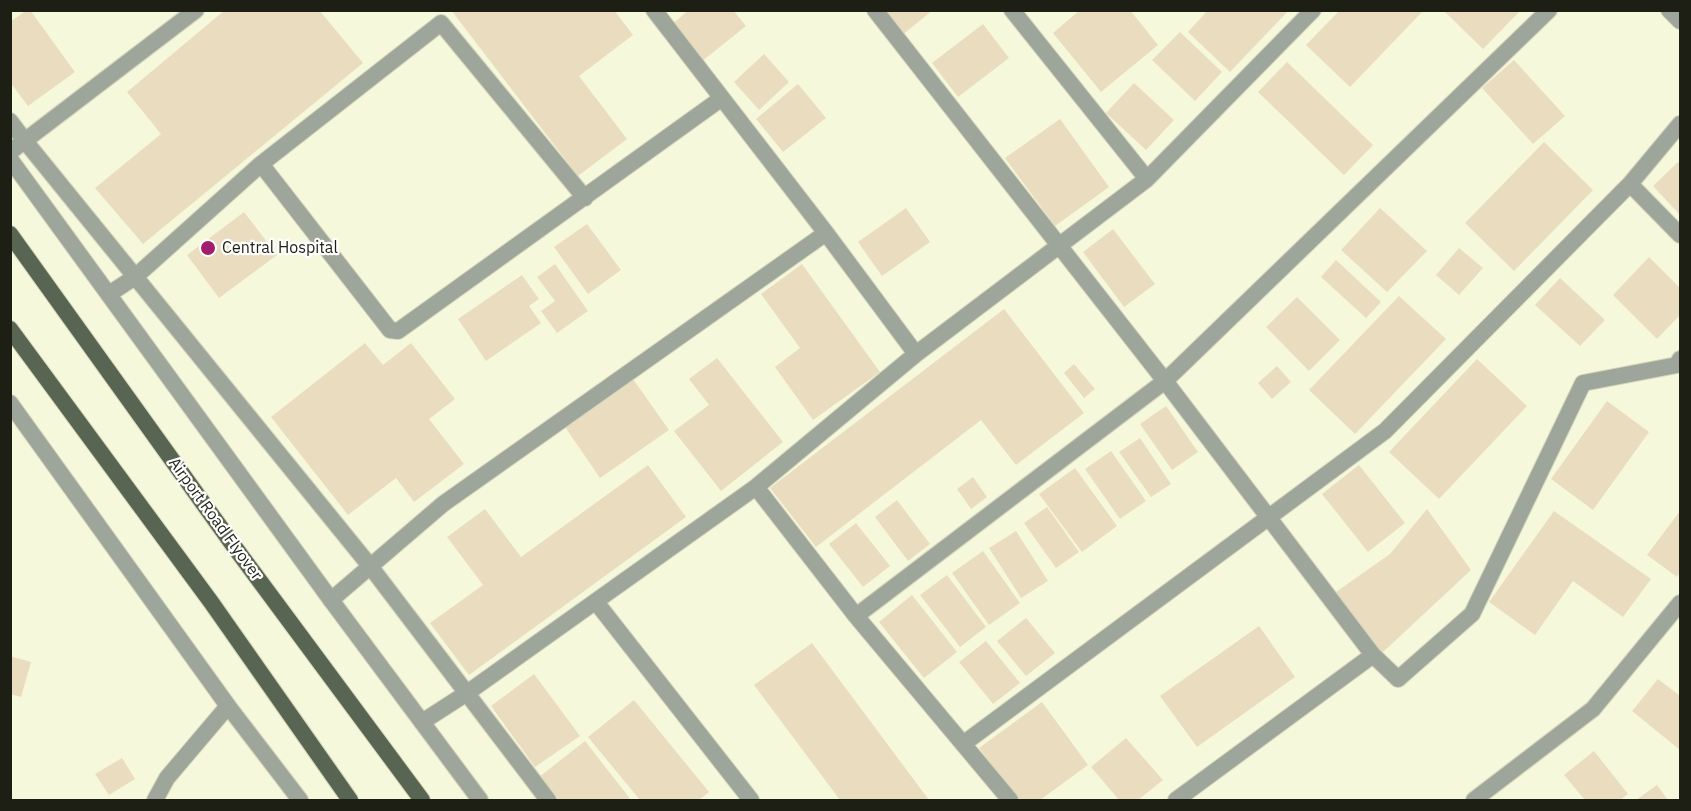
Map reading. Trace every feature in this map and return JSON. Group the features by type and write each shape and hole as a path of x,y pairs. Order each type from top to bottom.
{"main road":[{"name":"Airport Road Flyover","path":"10,234 236,549 422,801"},
{"path":"10,329 211,602 350,801"}],"street":[{"path":"10,152 196,10"},
{"path":"654,10 916,354"},
{"path":"874,10 1166,381 1372,655 1398,678 1472,614 1583,383 1677,365 1680,359"},
{"path":"1012,10 1147,179"},
{"path":"422,722 467,693 756,487 916,354 1147,179 1313,10"},
{"path":"856,616 1166,381 1549,10"},
{"path":"1669,10 1680,21"},
{"path":"109,294 135,277 261,164 441,23 585,198"},
{"path":"261,164 390,330 394,331 402,329 723,98"},
{"path":"10,122 370,566 548,801"},
{"path":"963,744 1384,431 1630,184 1680,124"},
{"path":"10,159 480,801"},
{"path":"1630,184 1680,235"},
{"path":"331,600 443,504 826,233"},
{"path":"10,403 228,706 300,801"},
{"path":"756,487 856,616 1010,801"},
{"path":"596,602 751,801"},
{"path":"1474,801 1593,710 1680,603"},
{"path":"1176,801 1372,655"},
{"path":"155,801 167,778 228,706"}],"building":[{"path":"30,10 75,72 28,106 10,82 10,22"},
{"path":"225,10 319,10 363,63 143,244 95,188 161,134 127,92"},
{"path":"451,10 614,10 633,35 579,76 627,139 578,176"},
{"path":"689,10 733,10 746,26 701,62 671,25"},
{"path":"881,10 933,10 901,36"},
{"path":"1080,10 1130,10 1158,45 1101,92 1053,33"},
{"path":"1208,10 1289,10 1230,72 1188,32"},
{"path":"1340,10 1424,10 1350,87 1306,45"},
{"path":"1443,10 1521,10 1483,49"},
{"path":"983,24 1009,58 958,97 932,63"},
{"path":"1180,32 1222,72 1195,101 1152,60"},
{"path":"764,54 789,82 759,110 734,82"},
{"path":"1514,60 1565,116 1533,144 1482,88"},
{"path":"1287,62 1373,145 1344,175 1258,92"},
{"path":"1134,83 1174,120 1146,150 1106,113"},
{"path":"798,84 826,118 783,152 756,119"},
{"path":"1060,119 1109,187 1055,226 1005,158"},
{"path":"1544,142 1593,190 1514,271 1465,223"},
{"path":"1678,162 1680,164 1680,215 1653,186"},
{"path":"906,208 930,242 882,276 858,242"},
{"path":"1380,208 1427,251 1387,292 1341,250"},
{"path":"244,212 277,255 219,298 187,255"},
{"path":"587,224 621,270 588,294 554,247"},
{"path":"1113,229 1155,284 1124,307 1083,252"},
{"path":"1459,248 1483,268 1459,295 1436,275"},
{"path":"1649,257 1680,288 1680,315 1657,339 1613,295"},
{"path":"1336,260 1381,302 1366,318 1321,277"},
{"path":"555,264 588,311 557,333 541,311 555,301 537,277"},
{"path":"802,264 880,372 813,420 775,367 800,348 761,294"},
{"path":"522,275 539,299 529,306 541,323 486,361 458,319"},
{"path":"1560,278 1605,320 1580,346 1535,305"},
{"path":"1399,296 1446,339 1355,434 1309,390"},
{"path":"1297,297 1340,340 1309,371 1266,327"},
{"path":"1004,309 1084,413 1016,465 981,420 816,547 770,488"},
{"path":"365,343 383,365 411,343 455,399 429,419 464,464 414,502 396,478 348,515 271,417"},
{"path":"717,358 783,442 721,491 674,431 709,405 689,379"},
{"path":"1477,359 1527,406 1439,499 1389,452"},
{"path":"1074,364 1095,389 1084,398 1064,373"},
{"path":"1277,366 1291,382 1272,399 1258,383"},
{"path":"633,379 669,430 600,478 565,427"},
{"path":"1607,401 1649,432 1593,510 1551,479"},
{"path":"1166,406 1198,452 1172,470 1140,424"},
{"path":"1140,438 1171,484 1151,497 1119,452"},
{"path":"1111,451 1146,501 1120,519 1085,469"},
{"path":"648,465 686,517 469,675 430,623 483,585 447,537 485,509 521,557"},
{"path":"1359,465 1405,523 1368,552 1322,494"},
{"path":"1075,468 1117,526 1082,552 1039,494"},
{"path":"973,477 987,497 971,509 957,489"},
{"path":"897,500 930,544 908,561 875,517"},
{"path":"1047,507 1079,552 1056,568 1024,523"},
{"path":"1427,509 1471,570 1382,653 1336,592 1390,554"},
{"path":"1554,511 1651,579 1623,617 1573,581 1535,635 1489,602"},
{"path":"1680,511 1680,572 1677,577 1647,555"},
{"path":"856,523 890,566 863,587 829,544"},
{"path":"1016,531 1048,581 1021,598 989,548"},
{"path":"983,551 1020,603 989,625 952,573"},
{"path":"947,575 986,627 960,647 920,595"},
{"path":"912,595 957,652 924,678 879,622"},
{"path":"1026,618 1055,653 1026,676 997,641"},
{"path":"1259,626 1295,677 1197,747 1160,696"},
{"path":"986,641 1020,683 993,704 959,662"},
{"path":"812,643 929,800 840,800 754,685"},
{"path":"10,656 31,662 21,697 10,694"},
{"path":"534,674 580,736 535,767 491,706"},
{"path":"1658,679 1680,696 1680,750 1632,711"},
{"path":"634,700 709,792 699,800 640,800 588,737"},
{"path":"1042,702 1088,765 1040,800 1018,800 979,748"},
{"path":"1126,738 1163,780 1138,800 1119,800 1091,767"},
{"path":"585,741 631,800 557,800 539,777"},
{"path":"1594,751 1628,794 1620,800 1585,800 1564,775"},
{"path":"122,758 135,779 109,795 95,774"},
{"path":"1657,785 1668,800 1636,800"}],"place":[{"name":"Central Hospital","path":"208,248"}]}
